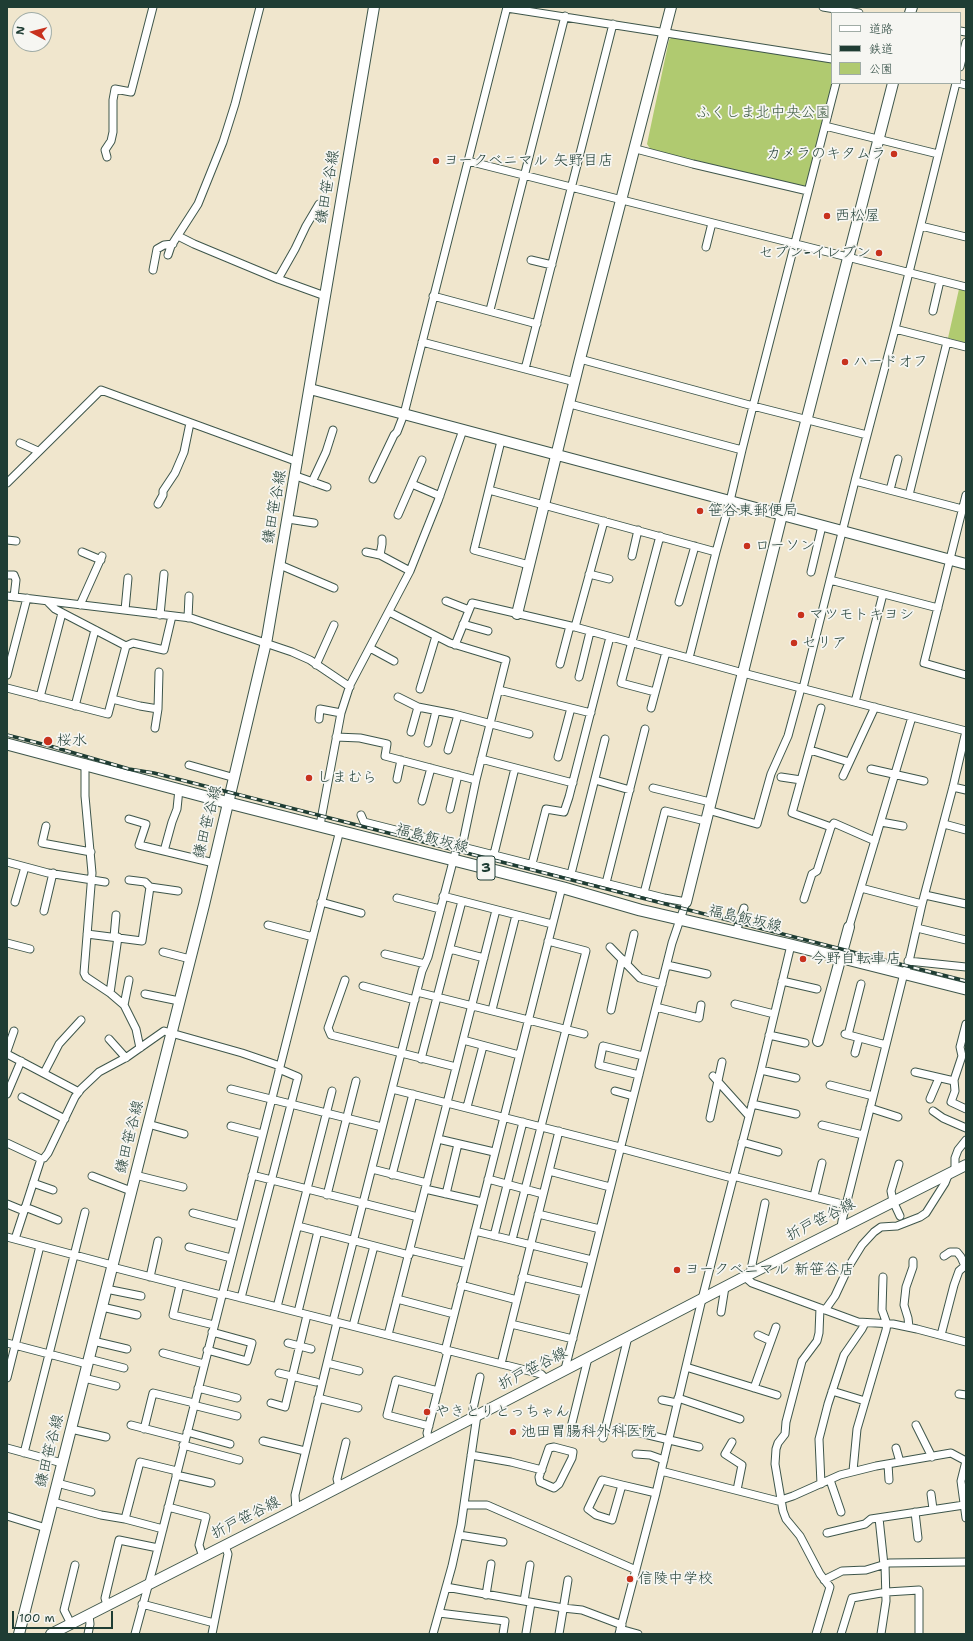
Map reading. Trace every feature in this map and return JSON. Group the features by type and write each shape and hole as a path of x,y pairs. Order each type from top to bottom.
{"main road":[{"name":"福島飯坂線","path":"7,744 85,763 229,803 340,830 562,888 640,910 791,945 966,989"}],"street":[{"path":"107,157 105,150 111,141 113,100 115,90 130,92 153,7"},
{"path":"168,255 173,244 198,204 223,142 235,104 260,7"},
{"name":"鎌田笹谷線","path":"19,1634 180,1001 229,803 266,643 296,476 374,7"},
{"path":"373,479 394,435 397,432 404,414 507,7 831,59"},
{"path":"517,614 580,359 636,149 671,7"},
{"path":"823,7 850,12"},
{"path":"490,310 565,16"},
{"path":"525,369 613,24"},
{"path":"961,63 966,42"},
{"path":"689,658 836,84"},
{"path":"565,1369 656,1007 679,919 686,902 806,420 893,84"},
{"path":"653,788 709,806 757,824 771,774 788,736 802,688 957,84"},
{"path":"825,126 938,154"},
{"path":"636,149 808,191"},
{"path":"468,161 966,287"},
{"path":"278,279 319,204"},
{"path":"706,247 712,223"},
{"path":"921,226 966,237"},
{"path":"178,236 278,279 325,296"},
{"path":"154,270 158,249 164,245 173,244"},
{"path":"531,260 552,265"},
{"path":"933,311 940,280"},
{"path":"433,296 490,310 537,324"},
{"path":"895,329 966,347"},
{"path":"422,342 575,382"},
{"path":"909,495 947,342"},
{"path":"580,359 806,420 868,435"},
{"path":"310,389 966,564"},
{"path":"7,483 101,390 298,462"},
{"path":"570,404 742,450"},
{"path":"158,504 163,495 163,491 175,473 184,452 190,423"},
{"path":"312,482 326,452 333,430"},
{"path":"320,825 341,712 350,687 410,571 440,496 463,430"},
{"path":"502,441 474,550 530,565"},
{"path":"20,443 38,451"},
{"path":"890,490 898,459"},
{"path":"398,515 422,460"},
{"path":"296,476 327,487"},
{"path":"855,481 964,510"},
{"path":"412,484 440,496"},
{"path":"489,490 716,552"},
{"path":"966,495 964,510 924,664 966,675"},
{"path":"288,519 314,523"},
{"path":"560,664 589,574 604,521"},
{"path":"811,572 822,526"},
{"path":"632,556 638,530"},
{"path":"655,692 621,683 660,536"},
{"path":"380,555 382,539"},
{"path":"7,540 16,541"},
{"path":"679,602 695,546"},
{"path":"80,605 102,558 82,552"},
{"path":"366,552 380,555 410,571"},
{"path":"280,565 334,588"},
{"path":"160,615 164,574"},
{"path":"589,574 609,579"},
{"path":"7,575 14,576 16,580 10,596 188,618 292,652 316,665 350,687"},
{"path":"125,610 128,578"},
{"path":"830,580 938,608"},
{"path":"855,702 883,594"},
{"path":"188,618 189,596"},
{"path":"7,675 27,598"},
{"path":"47,601 55,609 62,613 126,646"},
{"path":"446,601 469,610"},
{"path":"455,645 472,603 572,627 966,731 944,824 904,973 841,1227"},
{"path":"296,1509 295,1494 327,1363 354,1240 401,1053 443,896 456,850 463,842 476,780 506,660 455,645 389,612"},
{"path":"40,697 62,613"},
{"path":"126,646 133,643 164,650 172,616"},
{"path":"463,624 488,631"},
{"path":"316,665 334,625"},
{"path":"75,706 95,630"},
{"path":"579,677 590,632"},
{"path":"420,689 436,636"},
{"path":"532,864 546,809 564,812 573,783 610,637"},
{"path":"7,688 108,714 126,646"},
{"path":"370,648 394,661"},
{"path":"651,708 666,652"},
{"path":"155,728 158,709 159,672"},
{"path":"499,690 591,713"},
{"path":"398,697 418,707 458,715 529,734"},
{"path":"112,699 158,709"},
{"path":"411,732 418,707"},
{"path":"843,776 875,707"},
{"path":"558,757 571,708"},
{"path":"821,708 792,813 831,827"},
{"path":"319,719 320,710 341,712"},
{"path":"428,742 436,711"},
{"path":"448,750 458,715"},
{"path":"818,1041 840,958 912,717"},
{"path":"606,883 645,729"},
{"path":"336,737 360,738 387,744 386,756 476,780"},
{"path":"570,874 605,738"},
{"path":"810,750 849,762"},
{"path":"481,759 573,783"},
{"path":"397,779 401,760"},
{"path":"85,763 85,796 91,852 92,879 84,973 86,977 110,993 124,1005 136,1030 140,1048"},
{"path":"189,765 235,778"},
{"path":"422,801 430,768"},
{"path":"494,854 515,768"},
{"path":"871,769 924,781"},
{"path":"450,809 458,775"},
{"path":"781,777 801,780"},
{"path":"595,780 630,790"},
{"path":"953,787 966,790"},
{"path":"164,851 177,809 179,789"},
{"path":"644,893 665,811 705,821"},
{"path":"361,815 364,822 644,893 686,902"},
{"path":"129,820 146,824 140,845 214,864"},
{"path":"881,822 903,826"},
{"path":"804,899 812,874 817,871 831,827 834,823 875,842"},
{"path":"944,824 966,830"},
{"path":"46,826 42,843 91,852"},
{"path":"135,1634 340,830"},
{"path":"7,862 53,873 105,882"},
{"path":"15,902 25,867"},
{"path":"44,911 53,873"},
{"path":"129,880 145,882 150,887 178,891"},
{"path":"87,934 142,940 150,887"},
{"path":"429,1440 427,1433 438,1391 466,1264 562,888"},
{"path":"861,888 922,904"},
{"path":"925,895 966,904"},
{"path":"443,896 552,924"},
{"path":"397,898 440,909"},
{"path":"421,1059 462,901"},
{"path":"321,902 361,913"},
{"path":"736,932 744,908"},
{"path":"388,1335 496,910"},
{"path":"492,1010 516,915"},
{"path":"110,993 116,937 116,916"},
{"path":"268,925 313,937"},
{"path":"917,928 966,940"},
{"path":"611,1010 634,934"},
{"path":"512,1240 586,951 548,941"},
{"path":"7,943 30,949"},
{"path":"620,1629 656,1493 702,1299 761,1070 791,945"},
{"path":"610,947 640,978 662,984"},
{"path":"450,949 484,958"},
{"path":"163,952 190,959"},
{"path":"385,954 425,964"},
{"path":"908,961 966,967"},
{"path":"667,965 707,974"},
{"path":"124,1005 129,980"},
{"path":"345,980 328,1028 331,1035 456,1067"},
{"path":"782,981 817,989"},
{"path":"861,984 847,1034 886,1045"},
{"path":"363,986 415,1000"},
{"path":"417,992 584,1034"},
{"path":"145,994 180,1001"},
{"path":"736,1004 774,1014"},
{"path":"656,1007 699,1018 702,1005"},
{"path":"44,1073 59,1044 81,1020"},
{"path":"966,1024 960,1046 962,1056 954,1082 955,1091 951,1102 966,1109"},
{"path":"14,1031 7,1052 79,1092"},
{"path":"15,1239 41,1159 44,1158 48,1152 79,1092 96,1075 126,1058 164,1031 171,1032 242,1053 298,1077 241,1298"},
{"path":"769,1035 805,1043"},
{"path":"109,1038 126,1058"},
{"path":"855,1053 859,1038"},
{"path":"463,1040 519,1055"},
{"path":"467,1107 483,1046"},
{"path":"639,1075 599,1065 604,1046 644,1056"},
{"path":"7,1094 21,1061"},
{"path":"710,1118 716,1079 722,1062"},
{"path":"761,1070 796,1078"},
{"path":"915,1072 954,1082"},
{"path":"930,1099 939,1078"},
{"path":"716,1079 749,1116"},
{"path":"327,1195 356,1081"},
{"path":"830,1085 873,1096"},
{"path":"392,1088 733,1178 814,1196 846,1205"},
{"path":"230,1089 271,1098 382,1127"},
{"path":"277,1307 332,1091"},
{"path":"615,1091 633,1096"},
{"path":"392,1175 413,1094"},
{"path":"22,1097 65,1119"},
{"path":"752,1104 796,1114"},
{"path":"870,1108 898,1117"},
{"path":"934,1111 943,1118 966,1128"},
{"path":"494,1236 523,1122"},
{"path":"148,1124 184,1134"},
{"path":"822,1125 863,1135"},
{"path":"231,1126 262,1134"},
{"path":"501,1364 559,1132"},
{"path":"438,1139 494,1152"},
{"path":"816,1634 830,1587 824,1580 800,1536 786,1519 775,1464 776,1449 785,1434 786,1422 802,1361 817,1341 822,1309 835,1296 849,1266 862,1245 874,1232 881,1228 897,1226 926,1213 952,1172 958,1150 966,1140"},
{"path":"742,1142 778,1152"},
{"path":"7,1143 41,1159"},
{"path":"446,1194 458,1144"},
{"path":"814,1196 822,1163"},
{"path":"900,1164 891,1191 900,1216"},
{"name":"折戸笹谷線","path":"51,1634 225,1546 893,1200 966,1165"},
{"path":"372,1170 426,1186 446,1194 482,1202"},
{"path":"549,1170 610,1187"},
{"path":"135,1175 183,1187"},
{"path":"252,1175 418,1217"},
{"path":"92,1176 131,1191"},
{"path":"488,1179 543,1194"},
{"path":"33,1184 53,1190"},
{"path":"7,1204 58,1220"},
{"path":"765,1204 747,1275 752,1283 865,1323 909,1327 966,1342"},
{"path":"24,1453 85,1212"},
{"path":"193,1213 239,1225"},
{"path":"538,1214 600,1229"},
{"path":"298,1226 374,1246 466,1264"},
{"path":"475,1231 592,1260"},
{"path":"298,1312 318,1232"},
{"path":"7,1237 180,1285 298,1312 446,1351 541,1374 546,1380"},
{"path":"150,1277 158,1241"},
{"path":"7,1378 40,1246"},
{"path":"353,1326 374,1246"},
{"path":"189,1247 231,1258"},
{"path":"941,1335 954,1285 959,1271 965,1265 957,1252 950,1252 944,1256"},
{"path":"909,1327 904,1305 906,1287 913,1267 913,1261"},
{"path":"522,1277 584,1292"},
{"path":"853,1471 858,1429 887,1324 882,1310 883,1277"},
{"path":"180,1285 173,1315 252,1343 247,1361 207,1350"},
{"path":"461,1285 517,1300"},
{"path":"721,1312 725,1287"},
{"path":"106,1289 141,1296"},
{"path":"397,1299 454,1314"},
{"path":"102,1307 137,1315"},
{"path":"271,1404 285,1407 307,1315"},
{"path":"820,1484 819,1439 832,1391 844,1355 865,1323"},
{"path":"511,1324 573,1339"},
{"path":"754,1388 776,1327"},
{"path":"758,1336 771,1341"},
{"path":"603,1438 628,1338"},
{"path":"93,1341 127,1349"},
{"path":"7,1343 48,1354 124,1368"},
{"path":"288,1343 311,1349"},
{"path":"163,1353 204,1364"},
{"path":"571,1427 588,1358"},
{"path":"327,1363 359,1371"},
{"path":"686,1367 777,1395"},
{"path":"279,1373 316,1382"},
{"path":"433,1634 459,1535 472,1454 476,1416 473,1409 480,1377"},
{"path":"84,1378 116,1386"},
{"path":"429,1426 388,1415 396,1380 438,1391"},
{"path":"198,1388 237,1398"},
{"path":"832,1391 865,1401"},
{"path":"144,1429 153,1393 237,1416"},
{"path":"318,1398 358,1408"},
{"path":"662,1400 678,1400 740,1419"},
{"path":"130,1425 185,1439 230,1444"},
{"path":"916,1425 932,1457"},
{"path":"619,1428 699,1447"},
{"path":"71,1429 106,1438"},
{"path":"185,1439 239,1460"},
{"path":"263,1441 305,1451"},
{"path":"339,1487 337,1479 346,1442"},
{"path":"732,1442 726,1454 742,1465 737,1490"},
{"path":"554,1446 573,1452 572,1458 559,1484 554,1488 540,1482 539,1477 542,1470 549,1448 554,1446"},
{"path":"7,1448 62,1463"},
{"path":"896,1448 900,1462"},
{"path":"661,1471 771,1500 781,1500 853,1471 951,1453 966,1461 961,1481 966,1518"},
{"path":"472,1454 542,1470"},
{"path":"636,1454 650,1455 664,1460"},
{"path":"126,1519 140,1462 211,1483"},
{"path":"888,1464 889,1480"},
{"path":"622,1485 612,1520 602,1517 588,1509 602,1480 656,1493"},
{"path":"830,1480 841,1512"},
{"path":"57,1483 91,1492"},
{"path":"930,1494 933,1510"},
{"path":"52,1502 163,1529"},
{"path":"464,1505 487,1505 636,1570"},
{"path":"827,1533 865,1524 871,1520 879,1518 964,1505"},
{"path":"168,1507 206,1517 199,1545 203,1557"},
{"path":"915,1512 918,1538"},
{"path":"7,1517 46,1528"},
{"path":"879,1518 887,1592 881,1634"},
{"path":"459,1535 503,1542"},
{"path":"107,1606 105,1598 119,1540 158,1548"},
{"path":"212,1634 228,1554 225,1546"},
{"path":"824,1580 842,1571 866,1570 885,1565 966,1562"},
{"path":"486,1595 491,1564"},
{"path":"71,1624 64,1610 75,1565"},
{"path":"526,1633 530,1565"},
{"path":"559,1634 568,1580"},
{"path":"446,1587 486,1595 582,1610 620,1629 638,1634"},
{"path":"841,1634 852,1598 887,1592 919,1590 919,1634"},
{"path":"142,1604 214,1623"},
{"path":"439,1613 505,1621 503,1634"},
{"path":"88,1634 90,1624 89,1615"}],"green space":[{"name":"ふくしま北中央公園","path":"673,36 831,63 831,84 835,84 808,187 651,150 647,144 669,40"},
{"path":"959,289 966,291 966,343 948,338"}],"railway":[{"path":"7,735 129,769 154,773 966,981"}],"place":[{"name":"カメラのキタムラ","path":"894,154"},
{"name":"ヨークベニマル 矢野目店","path":"436,161"},
{"name":"西松屋","path":"827,216"},
{"name":"セブン-イレブン","path":"879,253"},
{"name":"ハードオフ","path":"845,362"},
{"name":"笹谷東郵便局","path":"700,511"},
{"name":"ローソン","path":"747,546"},
{"name":"マツモトキヨシ","path":"801,615"},
{"name":"セリア","path":"794,643"},
{"name":"桜水","path":"48,741"},
{"name":"しまむら","path":"309,778"},
{"name":"今野自転車店","path":"803,959"},
{"name":"ヨークベニマル 新笹谷店","path":"677,1270"},
{"name":"やきとりとっちゃん","path":"427,1412"},
{"name":"池田胃腸科外科医院","path":"513,1432"},
{"name":"信陵中学校","path":"630,1579"}]}
